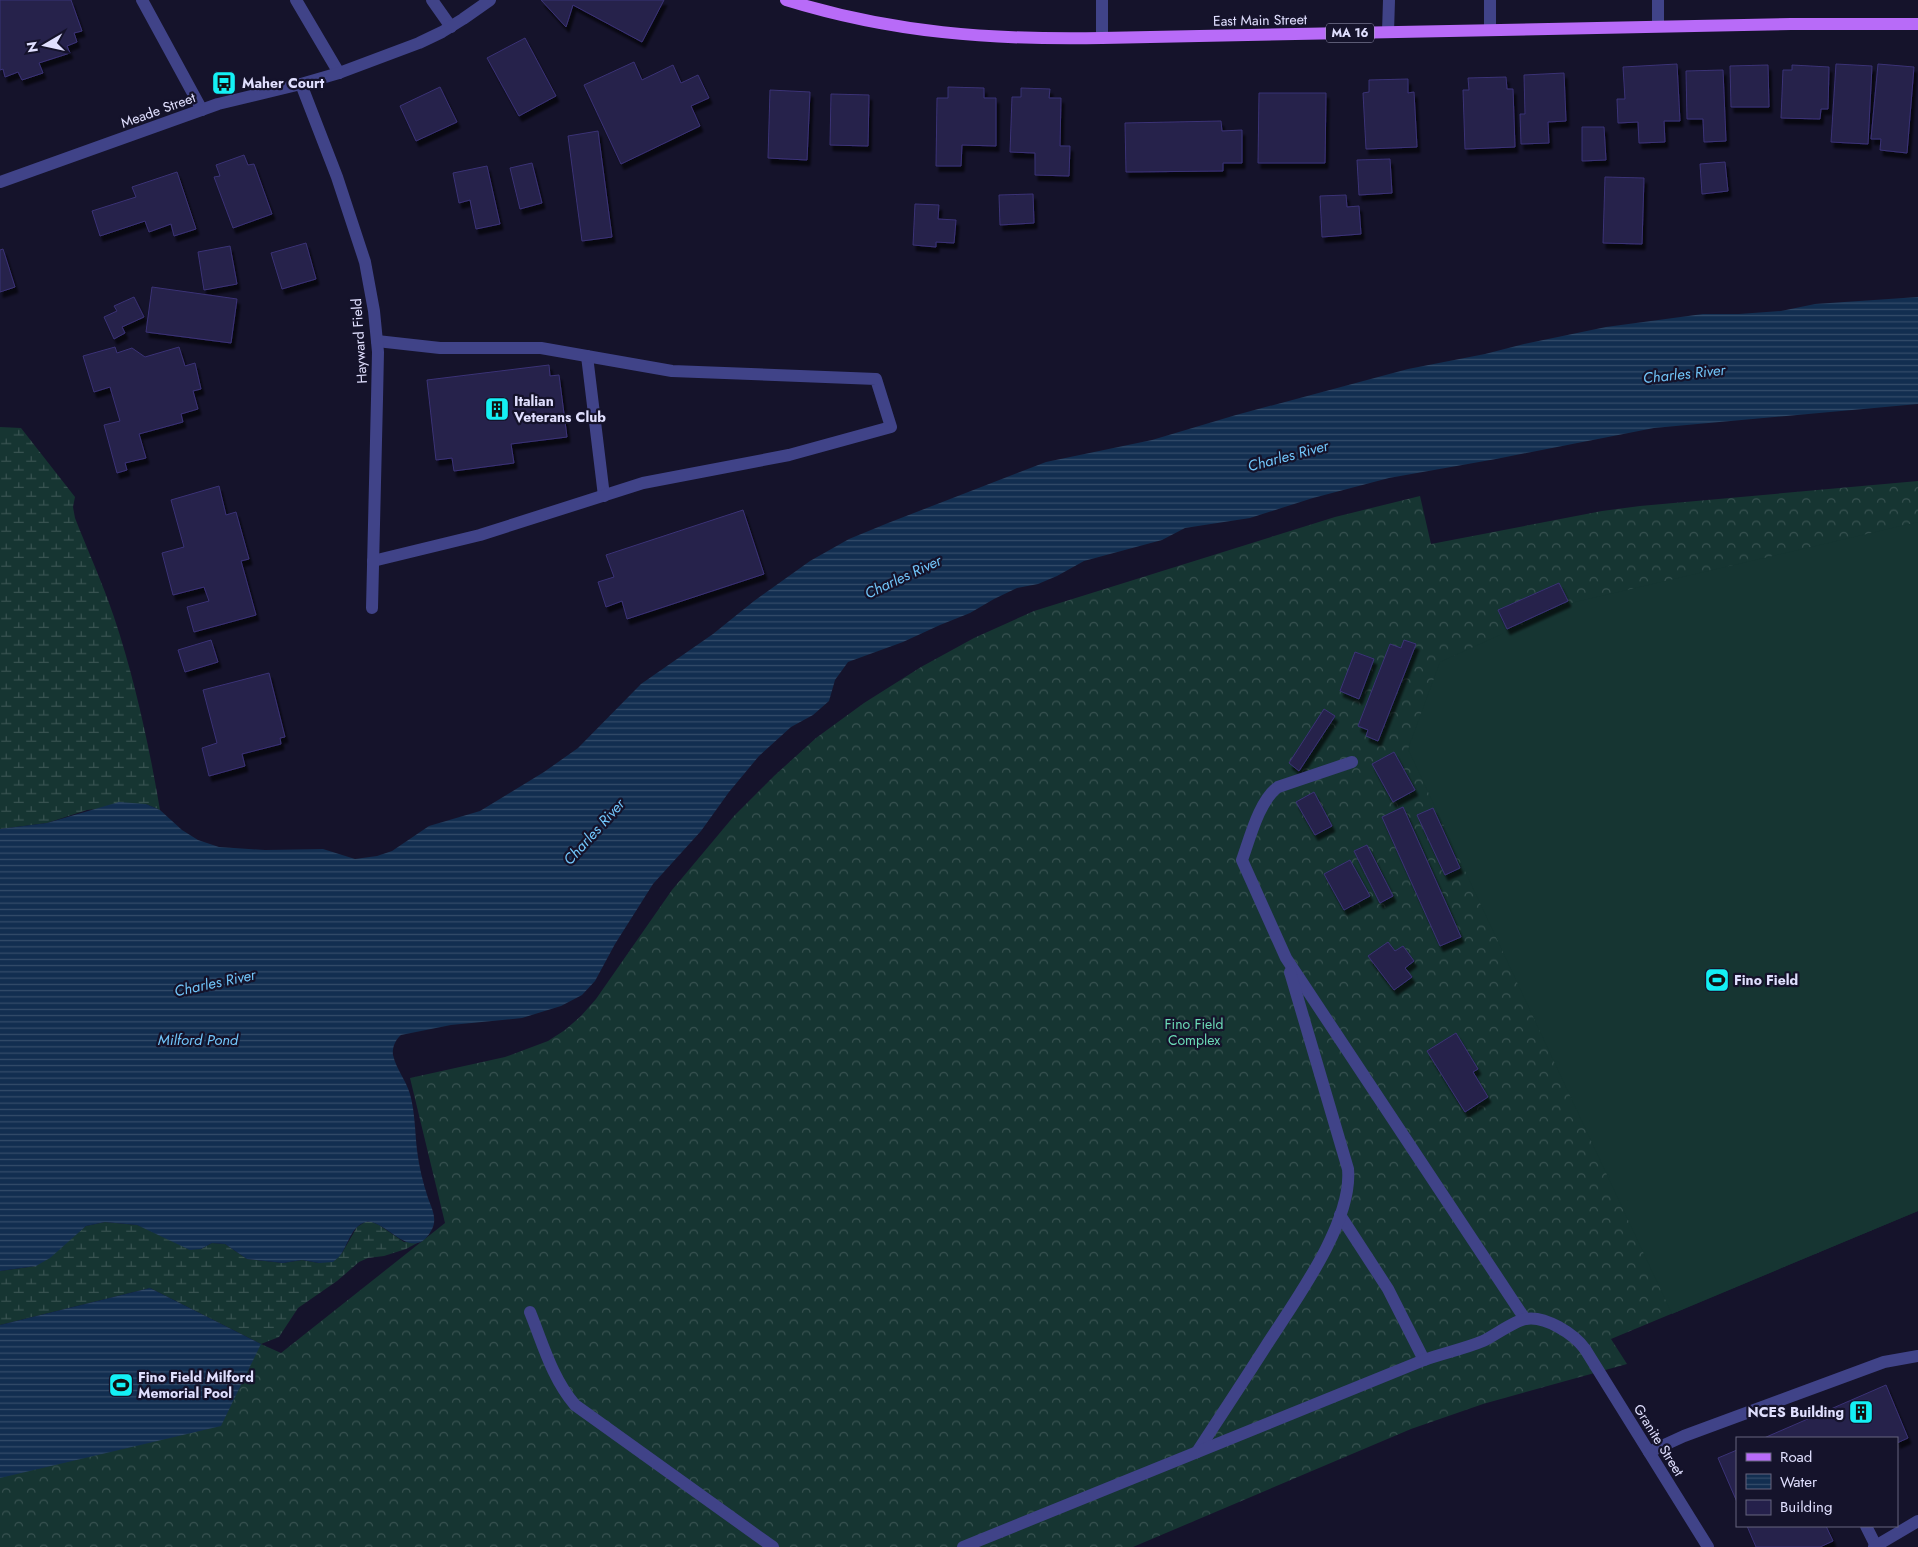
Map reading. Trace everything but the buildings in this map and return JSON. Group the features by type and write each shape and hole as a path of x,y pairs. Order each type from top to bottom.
{"main road":[{"name":"East Main Street","path":"786,0 828,13 908,29 962,35 1020,38 1102,38 1658,26 1851,23 1918,24"}],"street":[{"path":"142,0 202,110"},
{"path":"296,0 340,73"},
{"path":"432,0 451,27"},
{"name":"Meade Street","path":"0,182 218,104 340,73 419,43 451,27 490,0"},
{"path":"1102,0 1102,38"},
{"path":"1388,32 1389,0"},
{"path":"1490,0 1490,30"},
{"path":"1658,0 1658,26"},
{"name":"Hayward Field","path":"301,84 334,170 365,262 374,311 377,341 377,400 372,608"},
{"path":"373,561 480,535 643,483 789,455 891,427 876,379 672,371 541,348 440,348 377,341"},
{"path":"587,356 604,496"},
{"path":"1197,1452 1317,1265 1340,1215 1348,1189 1348,1169 1286,958 1242,860 1263,804 1272,791 1278,787 1352,762"},
{"path":"963,1547 1424,1360 1484,1340 1525,1319 1286,958"},
{"path":"1340,1215 1388,1289 1424,1360"},
{"path":"530,1312 556,1376 562,1388 575,1405 773,1547"},
{"name":"Granite Street","path":"1525,1319 1537,1320 1560,1327 1579,1341 1708,1547"},
{"path":"1649,1452 1684,1436 1884,1362 1918,1356"},
{"path":"1866,1527 1875,1547 1918,1521"}],"green space":[{"path":"0,427 21,428 75,497 73,507 75,518 110,605 122,641 146,737 160,810 146,804 87,810 47,823 0,829"},
{"name":"Fino Field Complex","path":"1918,481 1918,1211 1611,1339 1627,1364 1483,1404 1411,1429 1133,1547 0,1547 0,1325 261,1344 281,1353 445,1223 410,1078 505,1057 548,1041 565,1030 596,999 672,890 734,816 816,738 864,703 921,667 974,638 1034,611 1335,517 1420,496 1431,544 1602,511 1640,506"},
{"name":"Fino Field","path":"1918,522 1918,1211 1672,1314 1408,749 1440,662 1571,603"},
{"path":"105,1222 137,1225 201,1249 212,1243 225,1244 247,1259 283,1263 302,1260 319,1263 342,1253 357,1227 365,1222 379,1225 404,1242 421,1241 406,1249 359,1262 337,1281 298,1308 279,1337 261,1344 150,1288 0,1325 0,1271 36,1266 86,1226"}],"water":[{"path":"1918,297 1918,404 1654,428 1389,478 1313,498 1250,518 1185,528 1162,540 1084,561 1038,584 1017,588 970,613 903,642 848,662 835,680 829,701 813,715 791,727 759,756 729,792 701,831 653,884 615,944 595,981 582,995 561,1006 522,1018 451,1025 401,1035 397,1039 393,1055 412,1101 420,1169 433,1210 433,1227 424,1240 416,1243 407,1242 382,1226 366,1222 358,1226 339,1257 333,1262 319,1263 302,1260 283,1263 247,1259 225,1244 212,1243 201,1249 190,1250 137,1225 105,1222 86,1226 50,1258 36,1266 0,1271 0,829 47,823 119,802 146,804 160,810 182,830 198,840 219,847 265,850 323,849 355,859 377,856 392,851 429,826 480,811 544,772 578,748 641,684 713,634 754,601 810,561 849,539 1046,462 1152,440 1236,415 1408,369 1606,327 1703,314 1781,311 1815,304"},
{"name":"Fino Field Milford Memorial Pool","path":"150,1288 261,1344 221,1426 0,1478 0,1325"}],"place":[{"name":"Maher Court","path":"224,83"},
{"name":"Italian Veterans Club","path":"497,409"},
{"name":"Fino Field","path":"1717,980"},
{"name":"Fino Field Milford Memorial Pool","path":"121,1385"},
{"name":"NCES Building","path":"1861,1412"}],"water label":[{"name":"Charles River","path":"1684,374"},
{"name":"Charles River","path":"1288,456"},
{"name":"Charles River","path":"903,577"},
{"name":"Charles River","path":"594,832"},
{"name":"Charles River","path":"215,983"},
{"name":"Milford Pond","path":"198,1040"}]}
